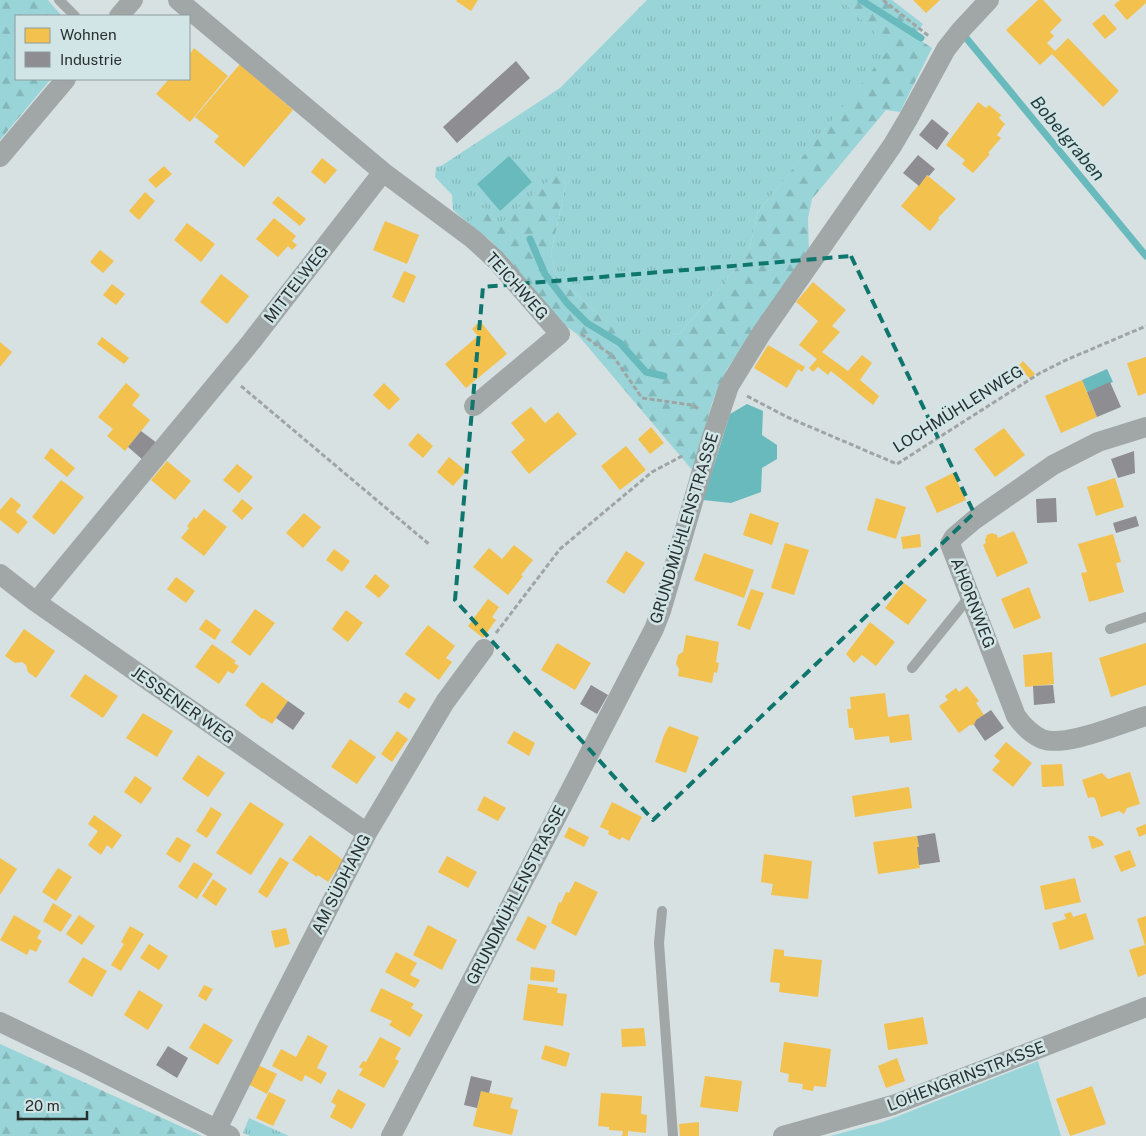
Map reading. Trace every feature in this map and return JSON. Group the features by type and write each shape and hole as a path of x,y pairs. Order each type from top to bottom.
{"street":[{"path":"120,15 134,0"},
{"path":"178,0 383,172"},
{"name":"GRUNDMÜHLENSTRASSE","path":"391,1136 654,628 661,611 710,440 728,386 761,334 892,146 946,50 961,30 989,0"},
{"path":"0,157 65,80"},
{"name":"TEICHWEG","path":"383,172 473,239 496,260 560,334 474,406"},
{"name":"MITTELWEG","path":"36,602 225,373 383,172"},
{"name":"AHORNWEG","path":"1146,427 1098,442 1053,465 974,520 954,537 950,544 1016,716 1023,726 1042,739 1054,741 1069,740 1146,716"},
{"name":"JESSENER WEG","path":"0,574 36,602 367,833"},
{"name":"AM SÜDHANG","path":"223,1133 267,1028 367,833 445,702 484,649"},
{"name":"LOHENGRINSTRASSE","path":"783,1136 893,1105 1146,1007"},
{"path":"0,1022 223,1133"}],"lane":[{"path":"60,0 74,15"},
{"path":"912,668 970,596"},
{"path":"1110,629 1146,616"},
{"path":"662,911 659,943 673,1136"}],"path":[{"path":"884,0 946,50"},
{"name":"LOCHMÜHLENWEG","path":"728,386 787,417 897,464 1040,373 1146,326"},
{"path":"560,334 579,333 613,356 642,398 692,405 717,420"},
{"path":"225,373 430,545"},
{"path":"484,649 560,549 652,472 710,440"}],"highlighted area":[{"path":"851,256 974,513 653,820 455,600 483,287"}],"green space":[{"path":"0,0 48,0 61,15 15,15 15,80 50,80 0,140"},
{"path":"647,0 842,0 891,48 758,212 748,255 679,334 638,340 602,318 557,276 551,253 566,184 559,172 500,225 484,208 468,223 453,210 452,195 435,177 436,167 441,166 560,88"},
{"path":"842,0 892,0 923,24 914,36 932,48 900,112 886,110 812,199 808,218 809,252 727,369 712,403 693,471 577,334 563,324 491,241 468,223 484,207 500,224 559,171 566,184 551,253 557,276 602,318 638,339 679,334 748,255 758,212 890,48"},
{"path":"0,1044 202,1136 0,1136"},
{"path":"1038,1061 1061,1136 830,1136 883,1122"},
{"path":"249,1118 289,1136 250,1136 243,1133"}],"shaded area":[{"path":"509,156 532,182 500,211 477,184"},
{"path":"1107,369 1113,382 1087,392 1082,380"},
{"path":"747,404 763,411 762,435 777,445 777,459 762,468 761,492 731,503 703,500 730,414"}],"building: Wohnen":[{"path":"457,0 478,0 471,11"},
{"path":"913,0 940,0 926,13"},
{"path":"1038,0 1043,0 1062,20 1050,32 1054,36 1047,43 1055,51 1068,38 1119,91 1103,107 1052,54 1040,65 1006,30"},
{"path":"1120,0 1146,0 1146,3 1127,20 1114,5"},
{"path":"1104,14 1117,29 1105,39 1092,24"},
{"path":"194,48 228,76 190,122 156,94 168,80 190,80 190,54"},
{"path":"240,64 293,110 244,167 214,142 219,136 195,117"},
{"path":"978,102 986,108 989,105 1001,115 999,118 1005,124 997,135 1001,138 973,173 962,164 965,160 946,145"},
{"path":"322,158 337,170 325,184 311,172"},
{"path":"164,166 172,174 156,188 148,180"},
{"path":"927,175 956,199 938,218 939,220 930,231 901,206"},
{"path":"145,192 155,201 139,220 129,211"},
{"path":"278,196 306,219 300,226 272,203"},
{"path":"274,218 296,236 292,241 297,245 292,250 288,246 278,257 256,239"},
{"path":"385,221 419,235 407,264 373,250"},
{"path":"187,223 215,244 201,262 174,240"},
{"path":"100,250 114,261 103,273 90,262"},
{"path":"404,271 416,276 404,303 392,297"},
{"path":"221,274 249,296 227,324 200,302"},
{"path":"813,282 846,310 832,326 840,332 822,352 848,371 862,355 872,363 860,380 879,396 873,405 831,371 828,375 818,367 813,372 809,368 817,359 799,345 818,321 796,302"},
{"path":"112,284 125,294 116,305 103,295"},
{"path":"480,321 507,354 466,388 445,364 478,336 472,329"},
{"path":"102,337 129,358 124,364 97,344"},
{"path":"0,342 12,352 0,367"},
{"path":"768,345 805,367 802,372 798,369 787,388 754,368"},
{"path":"1146,357 1146,393 1138,396 1127,363"},
{"path":"1023,361 1035,374 1030,379 1018,366"},
{"path":"1082,380 1097,417 1061,433 1045,396"},
{"path":"126,383 140,395 132,405 150,420 125,451 107,436 113,429 98,417"},
{"path":"384,383 400,399 389,410 373,395"},
{"path":"531,407 545,423 558,412 577,434 529,474 511,452 525,440 511,423"},
{"path":"651,427 664,443 650,454 638,439"},
{"path":"1004,428 1025,455 995,477 974,449"},
{"path":"418,433 433,446 423,458 408,445"},
{"path":"626,446 646,470 620,490 601,466"},
{"path":"51,448 75,468 67,477 44,458"},
{"path":"449,457 466,471 453,486 437,472"},
{"path":"167,461 191,481 175,500 151,480"},
{"path":"237,464 253,477 239,493 223,480"},
{"path":"953,473 966,500 937,513 925,487"},
{"path":"1115,478 1124,507 1096,516 1087,487"},
{"path":"61,480 84,497 54,535 32,517"},
{"path":"11,497 21,505 16,512 28,522 18,534 0,520 0,510"},
{"path":"876,498 906,507 896,539 867,530"},
{"path":"242,499 253,508 242,520 232,511"},
{"path":"204,509 227,527 204,556 181,538 189,528 187,526 194,517 196,519"},
{"path":"304,513 321,527 303,548 286,533"},
{"path":"750,513 779,523 772,545 743,535"},
{"path":"1014,531 1028,563 997,577 983,545 986,543 987,535 992,533 997,535 998,538"},
{"path":"920,534 921,547 903,549 901,537"},
{"path":"1113,534 1121,562 1116,563 1124,592 1089,602 1081,573 1087,572 1078,544"},
{"path":"785,543 809,550 794,595 771,588"},
{"path":"514,545 533,560 508,595 473,567 489,548 502,559"},
{"path":"334,549 350,561 342,572 326,560"},
{"path":"626,551 645,563 624,594 606,582"},
{"path":"704,553 754,570 744,598 694,580"},
{"path":"375,574 390,586 379,598 365,587"},
{"path":"176,577 195,591 186,603 167,589"},
{"path":"904,583 927,600 908,625 885,608"},
{"path":"1029,587 1041,618 1014,629 1001,599"},
{"path":"751,589 764,593 750,630 737,625"},
{"path":"488,599 499,607 492,617 496,620 483,638 468,626"},
{"path":"255,609 275,623 250,656 231,642"},
{"path":"346,610 363,623 348,642 332,629"},
{"path":"206,619 221,630 215,640 199,629"},
{"path":"870,622 895,642 876,666 862,655 854,663 846,654"},
{"path":"428,625 455,646 446,658 452,662 439,680 405,654"},
{"path":"24,629 55,651 36,678 28,672 26,665 22,662 15,663 5,656"},
{"path":"686,635 719,642 716,662 719,663 717,673 714,672 712,683 678,676 679,669 676,664 678,655 683,652"},
{"path":"557,643 591,663 575,690 541,670"},
{"path":"1146,643 1146,685 1111,697 1099,658"},
{"path":"212,644 236,661 234,663 239,666 233,674 228,671 219,684 195,667"},
{"path":"1052,652 1054,684 1025,687 1023,655"},
{"path":"85,674 118,696 103,718 70,696"},
{"path":"262,682 288,701 272,724 262,719 245,705"},
{"path":"967,686 979,701 976,703 984,715 976,720 974,725 970,725 959,733 939,706 948,700 945,696 956,688 959,692"},
{"path":"405,692 416,699 409,709 398,702"},
{"path":"885,693 888,717 909,714 912,740 890,743 889,736 855,740 853,728 849,728 847,709 851,709 850,697"},
{"path":"143,713 173,731 157,757 126,738"},
{"path":"669,726 699,737 686,773 655,762"},
{"path":"397,731 408,739 392,762 381,754"},
{"path":"514,731 535,743 529,756 507,743"},
{"path":"350,739 376,757 357,784 331,767"},
{"path":"1006,742 1032,763 1013,787 992,770 1000,761 994,756"},
{"path":"198,755 225,773 208,797 182,779"},
{"path":"1062,764 1064,786 1042,787 1041,765"},
{"path":"1130,772 1140,804 1127,808 1124,814 1119,811 1101,817 1095,798 1088,798 1082,780 1102,773 1108,779"},
{"path":"135,776 152,788 141,804 124,792"},
{"path":"909,787 912,808 855,817 852,796"},
{"path":"484,796 506,808 498,821 477,810"},
{"path":"250,802 284,824 251,875 216,853"},
{"path":"612,802 642,817 629,841 622,837 620,840 608,834 609,831 600,827"},
{"path":"211,807 222,814 207,838 196,831"},
{"path":"94,815 122,835 112,849 107,845 101,855 88,845 98,831 88,824"},
{"path":"1146,824 1146,834 1139,837 1136,828"},
{"path":"569,827 589,837 584,847 564,837"},
{"path":"310,835 343,860 328,882 292,860"},
{"path":"917,836 920,868 878,874 873,842"},
{"path":"1088,836 1093,836 1102,841 1104,845 1092,849"},
{"path":"177,837 191,845 180,863 166,854"},
{"path":"1130,850 1136,866 1121,872 1114,856"},
{"path":"764,854 812,861 808,899 771,895 773,884 761,882"},
{"path":"447,856 477,872 468,888 438,872"},
{"path":"280,857 289,863 267,898 258,892"},
{"path":"0,858 17,869 0,895"},
{"path":"194,862 213,874 197,899 178,887"},
{"path":"58,868 72,877 56,901 42,892"},
{"path":"1075,878 1081,902 1045,910 1040,886"},
{"path":"213,879 227,889 216,906 202,896"},
{"path":"575,881 598,892 576,936 551,923 559,902 561,903 566,892 569,893"},
{"path":"53,903 72,915 61,932 43,921"},
{"path":"1071,912 1073,917 1086,913 1094,939 1060,950 1052,923 1066,919 1064,914"},
{"path":"14,915 41,931 37,938 42,941 36,952 30,949 27,955 0,940"},
{"path":"79,915 95,926 82,945 66,934"},
{"path":"528,916 547,926 535,950 516,940"},
{"path":"1146,916 1146,974 1138,977 1129,950 1145,945 1137,919"},
{"path":"428,925 457,940 442,970 413,955"},
{"path":"130,926 144,934 121,971 111,965 124,944 121,942"},
{"path":"286,928 290,944 275,948 271,931"},
{"path":"149,944 168,956 159,970 140,958"},
{"path":"774,949 784,950 784,956 822,960 818,997 779,992 780,983 770,982"},
{"path":"396,952 417,963 410,975 420,980 415,988 385,972"},
{"path":"83,957 107,971 92,997 68,982"},
{"path":"531,967 555,970 554,982 530,980"},
{"path":"528,984 558,988 557,993 567,994 563,1026 523,1020"},
{"path":"204,985 213,989 206,1001 198,996"},
{"path":"381,988 414,1004 411,1008 423,1015 410,1037 389,1025 392,1021 370,1011"},
{"path":"139,990 163,1005 148,1030 124,1015"},
{"path":"923,1017 928,1044 888,1050 884,1024"},
{"path":"204,1023 233,1040 218,1065 189,1048"},
{"path":"644,1028 646,1046 622,1047 621,1029"},
{"path":"308,1035 328,1046 317,1068 327,1073 321,1084 305,1075 302,1082 272,1066 281,1049 296,1057"},
{"path":"380,1037 401,1048 395,1059 399,1061 384,1088 359,1075 363,1069 359,1067 363,1061 366,1062"},
{"path":"784,1042 831,1049 826,1087 814,1086 813,1091 802,1089 803,1084 788,1082 789,1074 780,1072"},
{"path":"545,1045 570,1053 566,1067 541,1059"},
{"path":"897,1058 905,1081 886,1088 878,1066"},
{"path":"258,1065 277,1074 267,1094 248,1084"},
{"path":"705,1076 742,1081 738,1112 700,1107"},
{"path":"1092,1086 1106,1124 1070,1136 1056,1099"},
{"path":"338,1089 366,1104 352,1129 330,1117 336,1105 331,1102"},
{"path":"481,1091 513,1098 510,1108 518,1110 512,1135 473,1126"},
{"path":"269,1092 286,1100 273,1126 256,1118"},
{"path":"601,1093 642,1096 641,1114 647,1115 646,1133 628,1131 628,1136 622,1136 623,1131 609,1130 609,1127 598,1126"},
{"path":"699,1122 699,1136 680,1136 679,1124"}],"building: Industrie":[{"path":"516,61 530,78 457,143 443,127"},
{"path":"932,119 949,133 937,150 919,135"},
{"path":"918,155 935,169 929,176 927,175 919,186 903,173"},
{"path":"1110,382 1121,407 1097,417 1087,392"},
{"path":"141,431 157,443 143,460 128,447"},
{"path":"1134,451 1135,473 1118,478 1111,459"},
{"path":"1056,498 1057,522 1037,523 1036,499"},
{"path":"1136,516 1139,526 1116,533 1113,523"},
{"path":"591,685 608,695 597,714 580,704"},
{"path":"1053,685 1055,703 1034,705 1033,686"},
{"path":"288,701 305,713 293,730 276,718"},
{"path":"991,710 1004,728 985,741 974,725 976,720"},
{"path":"935,833 940,862 919,865 917,836"},
{"path":"168,1046 188,1058 177,1078 156,1065"},
{"path":"471,1076 492,1081 489,1093 481,1091 477,1108 464,1105"}],"waterway":[{"name":"Bobelgraben","path":"861,0 921,38"},
{"name":"Bobelgraben","path":"967,39 1146,256"},
{"path":"530,239 545,274 567,303 587,323 620,343 646,372 664,376"}]}
